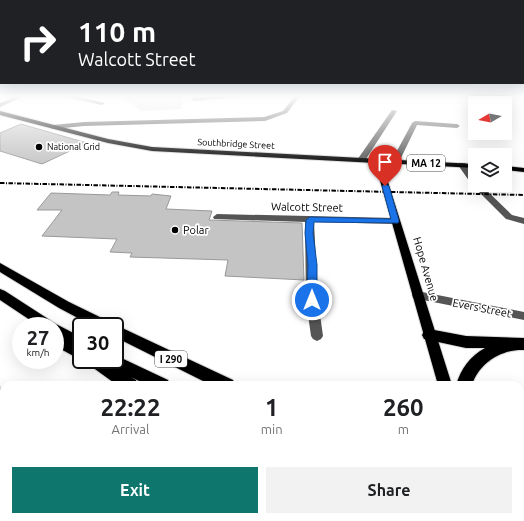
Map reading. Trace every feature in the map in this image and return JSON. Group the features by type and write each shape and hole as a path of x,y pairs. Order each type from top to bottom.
{"highway":[{"path":"0,267 64,305 87,317"},
{"path":"5,298 29,317"},
{"path":"5,298 36,317"},
{"name":"I 290","path":"124,335 219,381"},
{"path":"429,335 466,342 524,344"},
{"path":"466,381 470,370 477,361 488,354 499,349 524,344"},
{"name":"I 290","path":"124,366 154,381"},
{"path":"106,369 124,381"}],"main road":[{"name":"Southbridge Street","path":"28,120 108,141 152,149 468,165"},
{"name":"Hope Avenue","path":"378,161 417,296 444,381"},
{"path":"512,169 524,170"}],"street":[{"path":"53,127 102,121 158,120"},
{"path":"361,160 388,120"},
{"path":"395,162 415,123 457,126"},
{"path":"462,165 468,173"},
{"path":"484,192 509,217 524,221"},
{"name":"Walcott Street","path":"217,217 395,221"},
{"path":"310,220 309,233 312,265 312,300 317,336"},
{"name":"Evers Street","path":"417,296 524,316"}],"building":[{"name":"National Grid","path":"21,124 87,143 42,164 0,151 0,133"},
{"name":"Polar","path":"112,192 119,192 118,195 151,196 152,194 171,196 166,209 212,211 209,220 302,223 304,280 225,276 228,260 130,257 132,253 110,252 117,239 42,236 62,210 37,210 51,193 110,195"}],"railway":[{"path":"0,183 524,195"}],"place":[{"name":"National Grid","path":"39,147"},
{"name":"Polar","path":"175,230"}],"route":[{"path":"312,300 312,265 309,233 310,220 395,221 385,186"}]}
